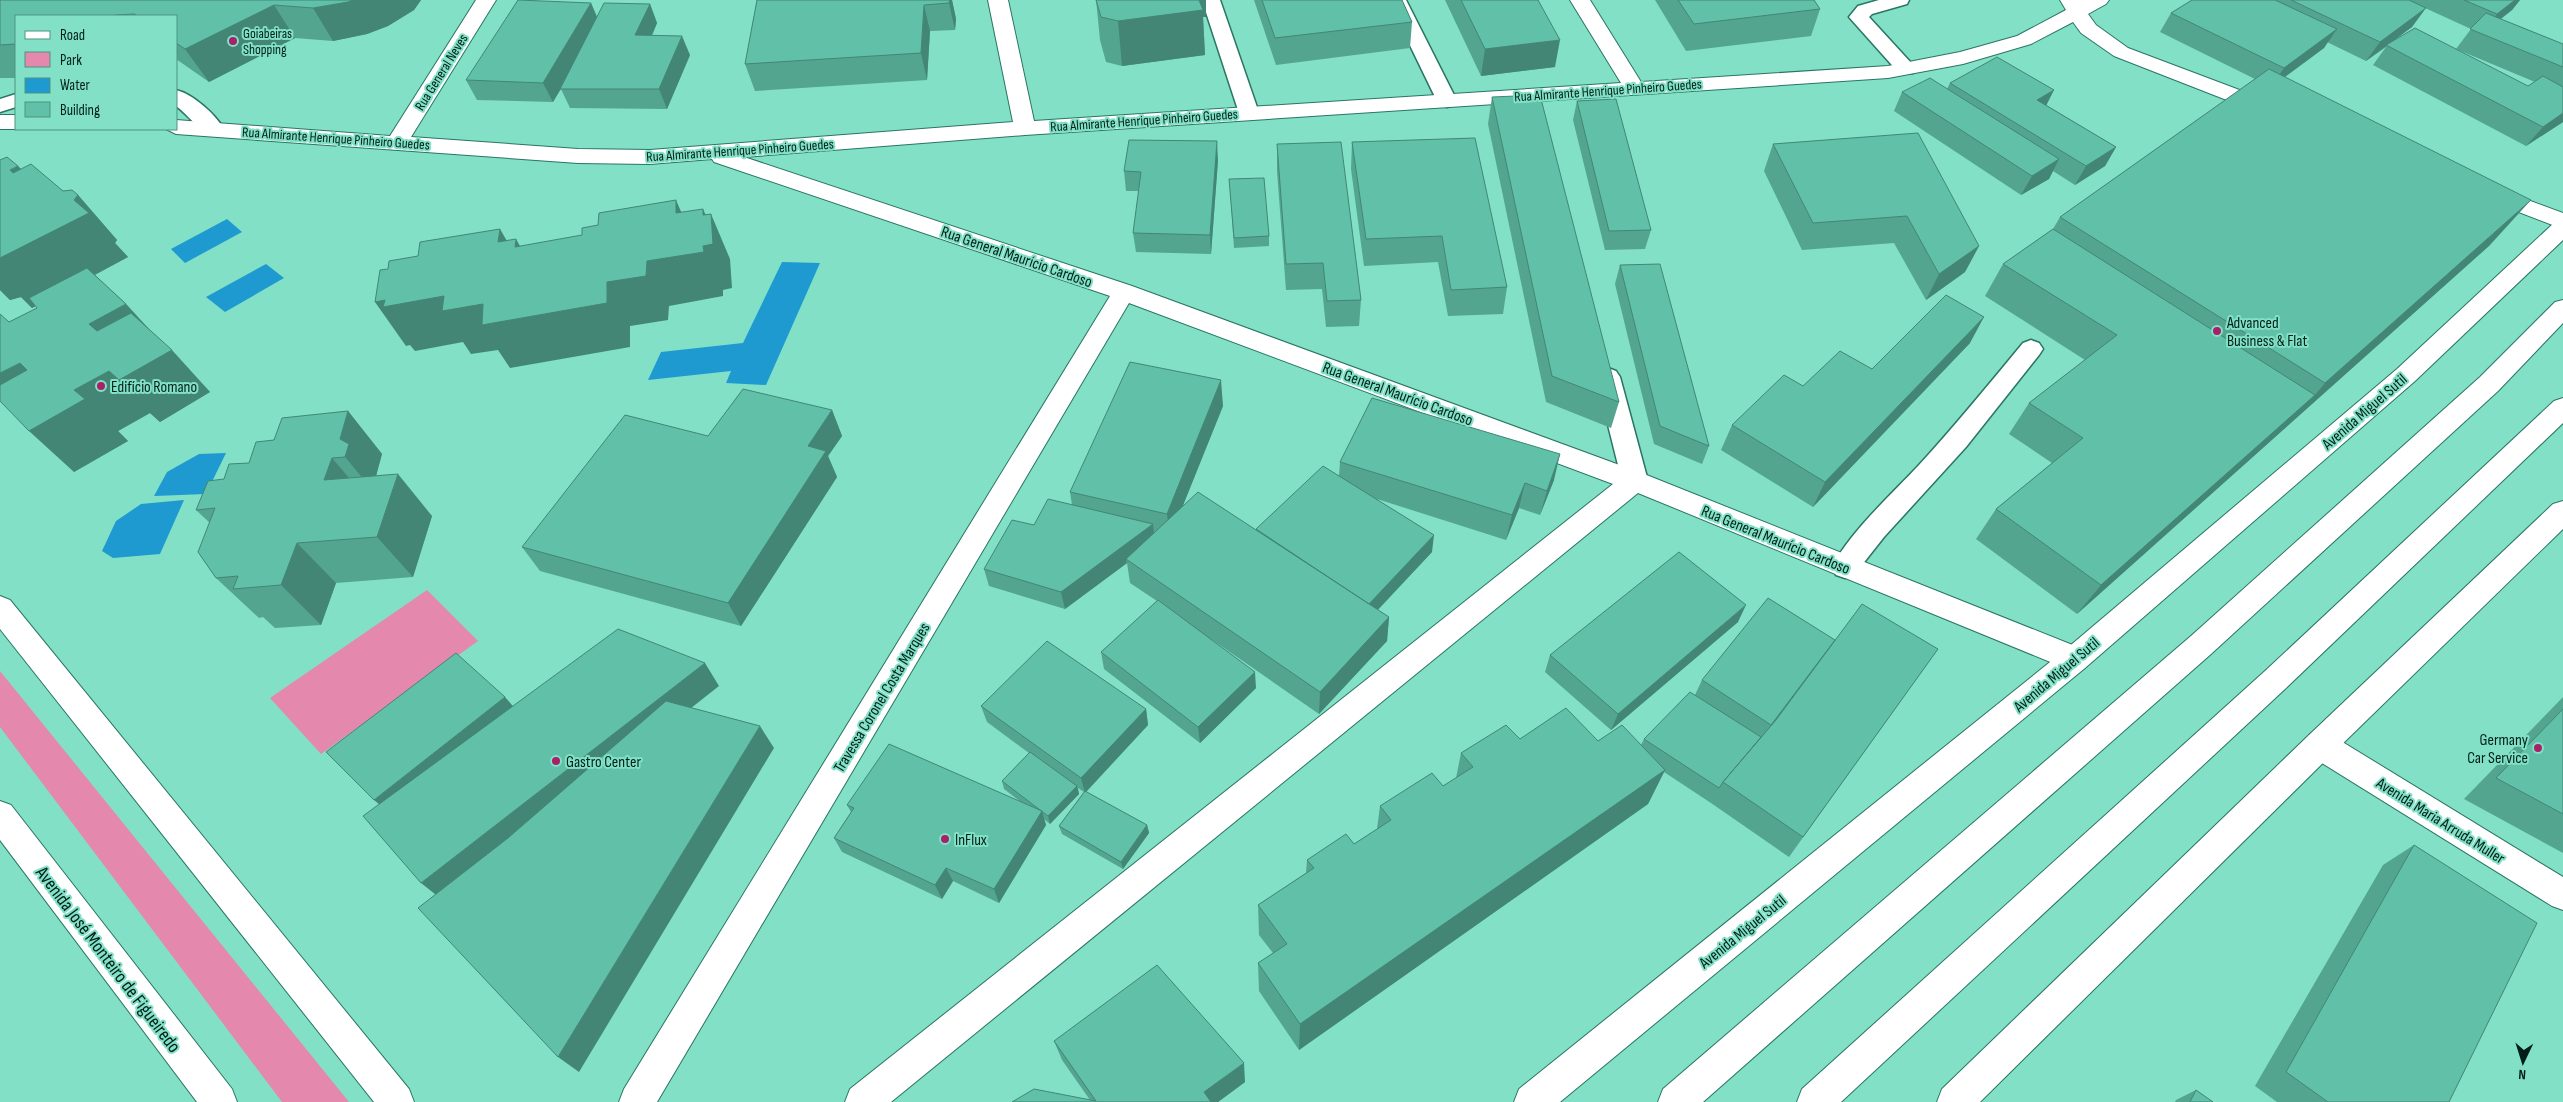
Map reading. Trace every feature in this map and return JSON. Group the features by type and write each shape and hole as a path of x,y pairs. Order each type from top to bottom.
{"main road":[{"name":"Rua General Neves","path":"396,143 486,0"},
{"path":"998,0 1025,128"},
{"path":"1580,0 1635,89"},
{"name":"Rua Almirante Henrique Pinheiro Guedes","path":"178,127 578,156 650,157 1025,128 1447,101 1537,105 1635,89 1888,72 1906,69 1963,58 2024,40 2073,6 2099,0"},
{"path":"2073,6 2088,29 2121,52 2283,114"},
{"path":"0,122 15,122"},
{"name":"Rua General Maurício Cardoso","path":"711,153 1124,292 1635,481 2075,659"},
{"path":"2470,186 2563,221"},
{"name":"Avenida Miguel Sutil","path":"1532,1102 2075,659 2406,375 2563,227"},
{"name":"Travessa Coronel Costa Marques","path":"637,1102 1124,292"},
{"path":"1676,1102 2201,645 2489,384 2563,308"},
{"path":"1815,1102 2268,687 2563,408"},
{"path":"863,1102 1635,481"},
{"path":"1955,1102 2563,512"},
{"path":"0,608 396,1102"},
{"name":"Avenida Maria Arruda Muller","path":"2320,746 2563,895"},
{"name":"Avenida José Monteiro de Figueiredo","path":"0,815 218,1102"}],"lane":[{"path":"1211,0 1249,113"},
{"path":"1397,0 1447,101"},
{"path":"1900,0 1865,10 1858,17 1906,69"},
{"path":"178,97 214,129"},
{"path":"0,106 15,100"},
{"path":"1845,567 1874,530 1957,440 2031,349"},
{"path":"1602,356 1635,481"}],"green space":[{"path":"427,590 478,641 321,754 270,698"},
{"path":"0,671 349,1102 282,1102 0,727"}],"water":[{"path":"227,219 242,232 185,263 171,249"},
{"path":"782,262 820,263 766,385 726,383 731,371 648,380 661,352 743,343"},
{"path":"266,264 284,278 225,312 206,297"},
{"path":"226,453 206,494 154,496 167,472 199,454"},
{"path":"184,500 160,554 113,558 102,551 116,521 141,504"}],"building":[{"path":"0,0 353,0 313,8 274,5 185,49 178,44 178,15 15,15 15,44 0,45"},
{"path":"518,0 591,3 543,83 466,80"},
{"path":"757,0 950,0 949,3 924,5 921,53 745,64"},
{"path":"1096,0 1199,0 1203,10 1118,21 1101,17"},
{"path":"1262,0 1402,0 1412,22 1275,38"},
{"path":"1461,0 1538,0 1560,40 1485,49"},
{"path":"1678,0 1814,0 1820,9 1694,24"},
{"path":"2192,0 2275,0 2337,29 2284,68 2171,13"},
{"path":"2291,0 2409,0 2426,8 2380,42"},
{"path":"2464,0 2515,0 2497,14"},
{"path":"604,3 650,4 635,35 682,36 659,89 560,89"},
{"path":"2486,13 2563,44 2563,67 2470,29"},
{"path":"2415,28 2528,86 2543,76 2563,87 2563,113 2543,127 2386,45"},
{"path":"1997,57 2054,90 2037,100 2116,147 2086,166 1950,83"},
{"path":"2269,69 2531,200 2325,383 2060,217"},
{"path":"1930,78 2059,159 2032,176 1902,92"},
{"path":"1540,95 1619,402 1552,376 1492,97"},
{"path":"1616,99 1651,230 1609,231 1577,101"},
{"path":"1918,133 1979,246 1939,274 1907,216 1813,223 1773,144"},
{"path":"1475,138 1507,287 1451,290 1442,236 1366,239 1352,142"},
{"path":"1129,140 1217,141 1210,235 1133,233 1141,172 1124,171"},
{"path":"1341,142 1361,300 1327,301 1323,263 1286,264 1277,144"},
{"path":"7,157 18,166 10,170 13,173 31,164 63,191 72,190 78,195 74,200 89,213 0,258 0,160"},
{"path":"1264,178 1269,236 1234,238 1229,179"},
{"path":"676,200 676,213 703,209 703,215 711,214 713,244 703,246 704,252 647,261 646,276 607,282 607,303 482,325 483,304 442,311 444,296 383,307 385,300 375,302 380,270 388,269 389,261 418,256 420,242 500,229 498,242 516,239 515,247 582,235 582,228 598,225 599,213"},
{"path":"2053,229 2315,395 2101,585 1996,509 2083,438 2029,403 2117,335 2003,264"},
{"path":"1660,264 1709,446 1660,426 1620,265"},
{"path":"87,268 126,304 89,324 97,331 131,313 172,350 119,380 109,371 74,390 85,399 29,431 0,401 0,385 27,370 20,363 0,373 0,314 9,322 37,308 29,298"},
{"path":"1946,295 1984,317 1825,482 1732,425 1784,375 1803,386 1840,351 1872,369"},
{"path":"1130,362 1221,380 1167,514 1070,492"},
{"path":"743,389 832,410 808,446 826,451 728,603 522,547 625,415 708,436"},
{"path":"1372,398 1560,454 1547,491 1525,483 1512,515 1340,462"},
{"path":"348,411 340,439 349,444 345,457 332,458 324,480 398,474 377,537 297,543 281,585 233,589 238,576 216,578 198,552 215,508 196,510 208,481 224,479 229,464 249,463 256,442 274,440 282,418"},
{"path":"1323,466 1434,535 1369,604 1256,529"},
{"path":"1198,492 1389,617 1320,692 1126,559"},
{"path":"1048,499 1153,524 1061,592 984,569 1012,520 1034,525"},
{"path":"1679,552 1746,605 1618,714 1550,655"},
{"path":"1768,598 1835,640 1771,725 1702,680"},
{"path":"1158,600 1255,672 1198,727 1101,652"},
{"path":"1862,604 1938,649 1803,837 1723,782 1776,720"},
{"name":"Gastro Center","path":"618,629 705,663 421,883 363,816"},
{"path":"1047,641 1146,709 1081,778 981,706"},
{"path":"456,653 505,697 374,800 326,752"},
{"path":"1690,692 1761,737 1719,788 1644,739"},
{"path":"666,701 760,726 558,1057 418,908 508,838"},
{"path":"1566,708 1598,741 1622,725 1665,770 1300,1024 1258,963 1287,944 1258,905 1314,868 1307,860 1346,834 1354,844 1391,820 1380,806 1432,773 1443,786 1473,767 1461,753 1506,725 1520,739"},
{"path":"2563,709 2563,814 2496,778"},
{"name":"InFlux","path":"889,744 1042,811 994,889 946,868 935,885 834,838 854,808 847,805"},
{"path":"1030,752 1077,786 1048,816 1002,781"},
{"path":"1085,791 1147,825 1121,862 1059,826"},
{"path":"2414,845 2537,923 2449,1102 2328,1102 2286,1072"},
{"path":"1157,965 1244,1063 1204,1092 1211,1102 1012,1102 1034,1089 1096,1101 1054,1041"},
{"path":"2196,1090 2213,1102 2190,1102"}],"place":[{"name":"Goiabeiras Shopping","path":"233,41"},
{"name":"Advanced Business & Flat","path":"2217,331"},
{"name":"Edifício Romano","path":"101,386"},
{"name":"Germany Car Service","path":"2538,748"},
{"name":"Gastro Center","path":"556,761"},
{"name":"InFlux","path":"945,839"}]}
